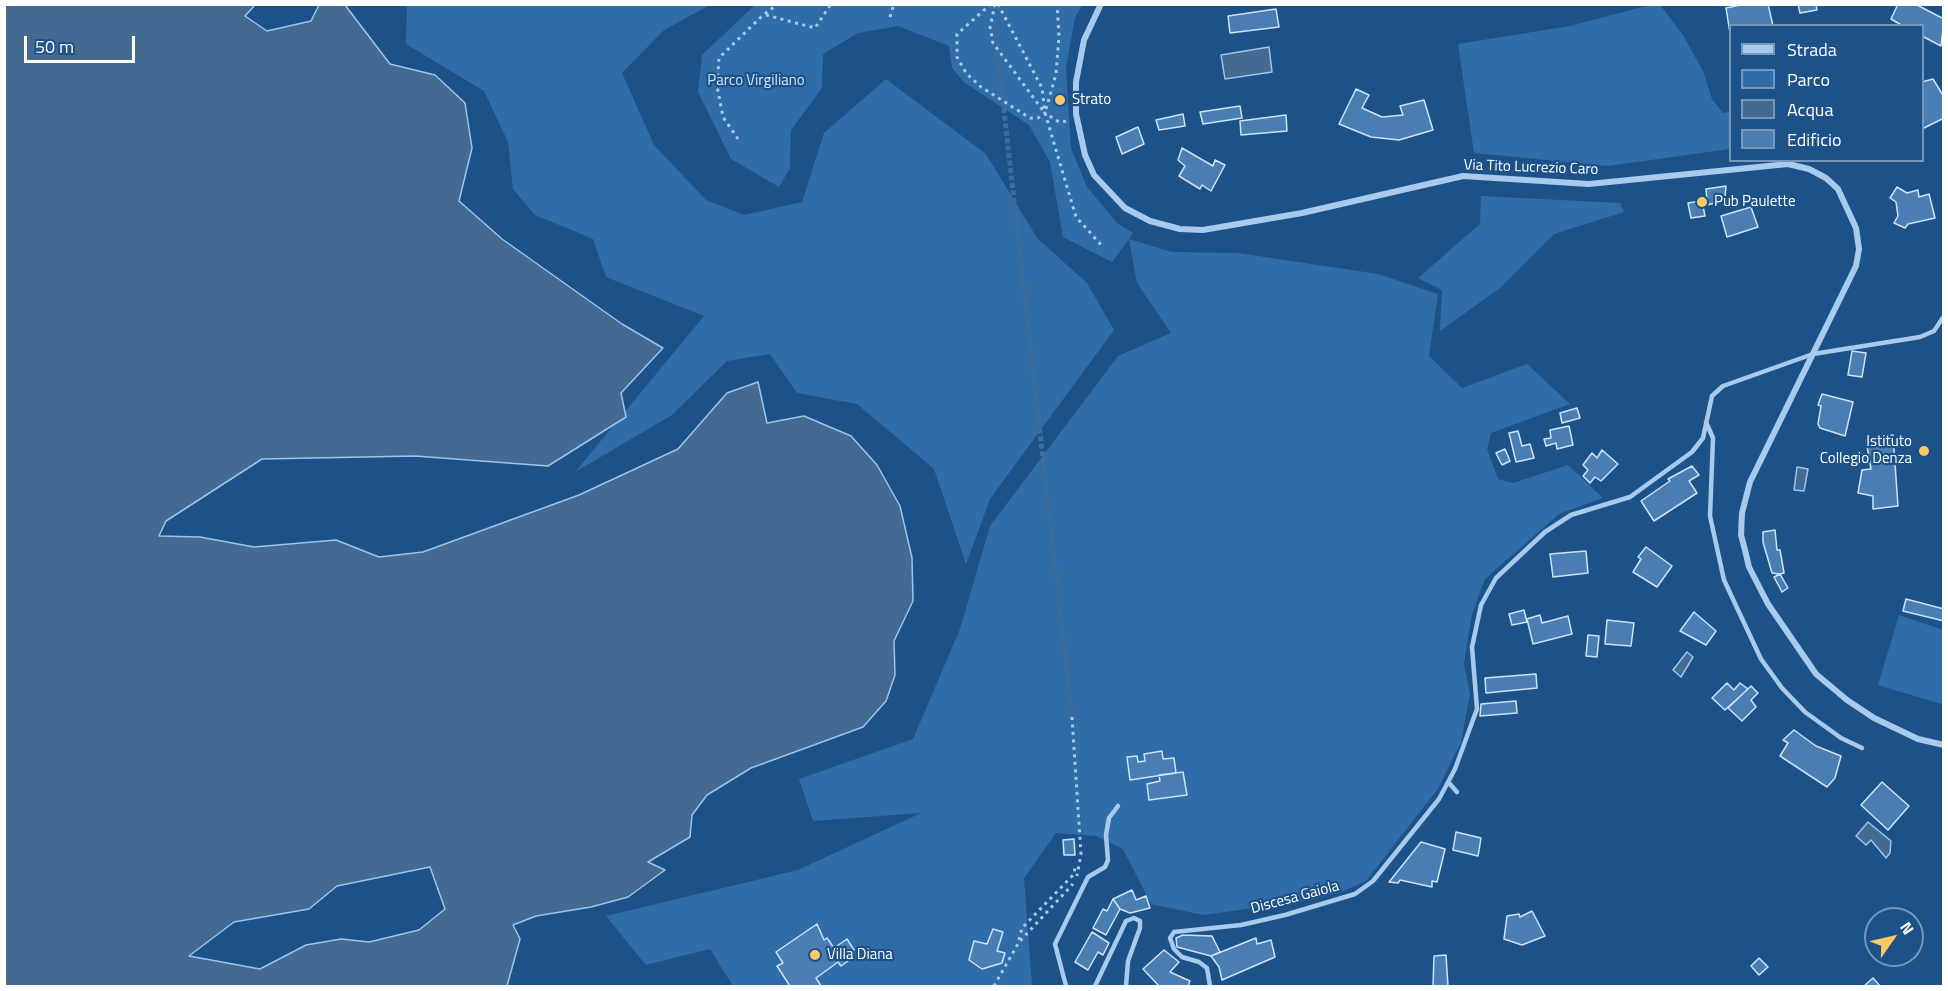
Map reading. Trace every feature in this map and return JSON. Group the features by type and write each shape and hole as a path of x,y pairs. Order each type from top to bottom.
{"street":[{"name":"Via Tito Lucrezio Caro","path":"1101,4 1083,40 1076,82 1077,114 1085,155 1094,175 1125,208 1149,221 1180,229 1203,230 1302,213 1463,176 1589,184 1788,164 1798,165 1826,178 1838,189 1856,228 1859,249 1856,266 1744,498 1742,534 1749,567 1768,604 1816,674 1847,700 1874,718 1918,739 1944,745"}],"lane":[{"name":"Discesa Gaiola","path":"1210,987 1208,968 1199,962 1182,957 1173,949 1170,938 1174,932 1241,925 1285,915 1355,894 1381,873 1449,783 1477,709 1472,647 1481,605 1490,586 1554,524 1571,515 1629,497 1692,452 1703,438 1712,396 1723,386 1813,354 1920,337 1934,331 1944,316"},
{"path":"1706,422 1713,438 1710,516 1722,569 1757,649 1782,688 1806,712 1841,738 1862,748"},
{"path":"1449,783 1457,792"},
{"path":"1066,987 1055,944 1088,878 1105,867 1108,860 1106,834 1109,818 1118,806"},
{"path":"1095,987 1126,921 1134,918 1140,921 1140,928 1128,961 1126,987"}],"path":[{"path":"738,139 723,117 717,86 719,58 778,4"},
{"path":"765,15 815,28 831,4"},
{"path":"890,17 894,4"},
{"path":"995,4 957,34 957,57 966,73 981,87 1030,118 1038,118 1045,113 1056,74 1059,36 1057,4"},
{"path":"995,4 1042,88 1045,113 1076,217 1102,247"},
{"path":"995,4 990,27 993,43 1045,113 1059,122 1070,121"},
{"path":"994,987 1019,942 1076,879 1080,864 1072,717"},
{"path":"1019,942 1022,928 1074,874 1075,867"}],"green space":[{"path":"1654,4 1660,5 1683,35 1703,71 1712,99 1723,113 1729,112 1729,149 1608,166 1474,153 1458,44 1570,26"},
{"path":"407,5 710,5 664,30 622,73 654,145 706,200 744,215 802,202 824,133 886,79 986,154 1037,238 1087,283 1114,330 990,499 966,564 934,469 857,404 797,393 770,354 727,361 672,415 575,472 704,316 606,277 593,239 535,215 513,189 508,142 484,91 406,44"},
{"name":"Parco Virgiliano","path":"755,5 1082,5 1075,18 1066,68 1071,148 1087,187 1117,223 1133,233 1112,262 1063,237 1050,162 1029,125 965,83 952,68 949,46 898,26 858,33 823,54 822,88 791,130 790,168 779,187 731,159 698,92 702,55"},
{"path":"1481,196 1620,203 1624,212 1554,234 1500,288 1440,331 1442,290 1418,278 1480,224"},
{"path":"1129,239 1172,252 1238,253 1378,274 1438,294 1429,356 1462,388 1527,364 1570,404 1491,433 1487,449 1498,479 1513,483 1568,465 1603,498 1559,514 1485,579 1472,614 1464,663 1470,694 1461,742 1438,789 1366,881 1341,892 1311,900 1203,915 1151,904 1123,849 1096,836 1056,833 1024,878 1032,986 733,986 710,949 646,965 606,916 798,870 921,813 813,821 799,779 913,739 960,629 990,526 1118,356 1171,333 1137,283"},
{"path":"1899,615 1943,630 1944,696 1941,704 1878,685"}],"water":[{"path":"5,4 255,5 245,16 267,31 311,21 319,5 345,5 390,64 435,75 465,103 472,148 459,201 502,239 622,324 663,348 621,393 626,417 548,466 415,456 262,459 166,521 159,536 200,537 254,547 336,540 379,557 423,552 579,495 678,449 727,393 758,382 767,423 804,416 851,436 877,465 900,506 912,558 913,601 894,641 895,675 886,701 863,727 751,768 707,795 692,815 690,837 648,862 665,870 628,897 591,907 536,916 513,925 520,939 507,986 5,986","holes":["430,867 445,909 419,930 369,942 341,939 306,945 260,969 189,956 234,922 309,909 337,886"]},
{"path":"1269,47 1272,72 1225,79 1221,55"},
{"path":"1797,467 1808,469 1804,491 1794,490"},
{"path":"1687,652 1693,657 1681,677 1673,670"},
{"path":"1868,822 1891,841 1890,853 1886,858 1871,840 1866,845 1856,836"}],"building":[{"path":"1745,4 1768,4 1773,24 1729,24 1729,27 1726,8"},
{"path":"1798,4 1816,4 1817,10 1800,13"},
{"path":"1898,4 1915,4 1944,19 1941,46 1924,37 1924,24 1900,24 1891,19"},
{"path":"1276,9 1279,27 1230,33 1228,16"},
{"path":"1933,79 1944,97 1944,118 1924,128 1924,81"},
{"path":"1356,89 1369,95 1362,108 1382,117 1403,115 1400,106 1424,100 1433,130 1399,140 1371,137 1339,124"},
{"name":"Strato","path":"1057,96 1064,96 1064,103 1057,103"},
{"path":"1240,106 1242,118 1203,124 1200,112"},
{"path":"1183,114 1185,126 1159,130 1156,120"},
{"path":"1286,115 1287,131 1241,135 1240,121"},
{"path":"1138,127 1144,144 1122,154 1116,137"},
{"path":"1182,148 1213,166 1215,160 1225,165 1211,191 1202,185 1200,189 1179,176 1185,166 1178,160"},
{"path":"1726,186 1725,197 1714,199 1715,203 1703,206 1705,216 1691,218 1688,203 1707,200 1706,189"},
{"path":"1897,187 1907,193 1918,190 1919,197 1929,194 1935,218 1908,224 1905,228 1894,223 1898,216 1896,202 1890,198"},
{"path":"1751,207 1758,227 1727,237 1721,216"},
{"path":"1852,351 1866,353 1862,377 1848,375"},
{"path":"1822,394 1853,402 1845,436 1820,428 1818,424 1821,406 1818,405"},
{"path":"1577,408 1580,418 1562,423 1560,413"},
{"path":"1569,426 1573,445 1557,449 1556,443 1546,446 1544,439 1551,438 1550,430"},
{"path":"1518,431 1522,446 1530,444 1534,458 1516,462 1509,433"},
{"path":"1893,435 1898,506 1873,509 1873,496 1858,493 1862,470 1871,469 1866,440"},
{"path":"1505,449 1510,461 1502,465 1496,453"},
{"path":"1602,450 1618,464 1601,481 1595,477 1590,483 1583,476 1588,470 1583,465 1592,453 1597,458"},
{"path":"1692,466 1699,475 1689,481 1697,493 1654,521 1641,501 1670,481 1668,479"},
{"path":"1775,530 1777,550 1780,550 1784,573 1780,574 1772,573 1763,542 1763,532"},
{"path":"1646,547 1672,566 1657,587 1633,572 1641,559 1638,557"},
{"path":"1586,551 1588,573 1553,577 1550,554"},
{"path":"1780,574 1788,588 1782,592 1774,577"},
{"path":"1906,599 1944,609 1944,621 1903,611"},
{"path":"1524,610 1527,622 1512,625 1509,614"},
{"path":"1694,612 1716,631 1706,645 1680,631"},
{"path":"1540,615 1542,623 1568,616 1572,634 1533,644 1527,619"},
{"path":"1607,620 1634,623 1631,646 1605,644"},
{"path":"1588,635 1599,636 1597,657 1586,656"},
{"path":"1536,674 1537,688 1486,693 1485,678"},
{"path":"1727,683 1734,690 1740,683 1748,689 1725,710 1712,698"},
{"path":"1751,686 1758,693 1751,700 1756,707 1742,721 1728,708"},
{"path":"1516,701 1517,713 1480,716 1481,704"},
{"path":"1794,730 1816,746 1841,756 1835,778 1827,787 1780,756 1788,743 1783,740"},
{"path":"1162,751 1163,759 1174,758 1176,773 1130,780 1127,757 1137,756 1138,762 1145,761 1144,754"},
{"path":"1183,772 1187,795 1149,800 1147,784 1160,781 1159,775"},
{"path":"1882,782 1909,806 1888,830 1861,805"},
{"path":"1456,832 1481,838 1478,856 1453,850"},
{"path":"1074,839 1075,855 1064,855 1063,840"},
{"path":"1421,842 1445,849 1437,882 1432,881 1432,887 1400,880 1398,883 1389,882"},
{"path":"1132,890 1136,900 1146,896 1150,908 1130,913 1120,909 1113,899"},
{"path":"1113,899 1120,909 1106,935 1093,928 1103,909 1107,911"},
{"path":"1532,911 1545,936 1522,945 1504,939 1507,916 1519,914 1520,917"},
{"name":"Villa Diana","path":"817,924 824,940 827,938 834,948 847,939 854,950 851,952 854,957 841,966 838,962 816,978 821,986 790,986 777,966 783,963 776,952"},
{"path":"993,929 1003,932 997,951 1005,953 1002,963 982,969 969,960 974,941 987,944"},
{"path":"1092,932 1109,943 1103,955 1098,952 1088,970 1075,962"},
{"path":"1183,935 1212,936 1220,952 1211,956 1177,947 1176,938"},
{"path":"1256,938 1257,944 1271,940 1275,957 1222,980 1219,967 1211,956"},
{"path":"1164,950 1179,962 1170,972 1190,981 1188,986 1159,986 1143,969"},
{"path":"1446,955 1448,986 1433,986 1434,956"},
{"path":"1759,958 1768,967 1759,975 1751,966"},
{"path":"1873,978 1880,986 1864,986"}],"tunnel":[{"path":"992,4 1072,717"}],"place":[{"name":"Strato","path":"1060,100"},
{"name":"Pub Paulette","path":"1702,202"},
{"name":"Istituto Collegio Denza","path":"1924,451"},
{"name":"Villa Diana","path":"815,955"}]}
